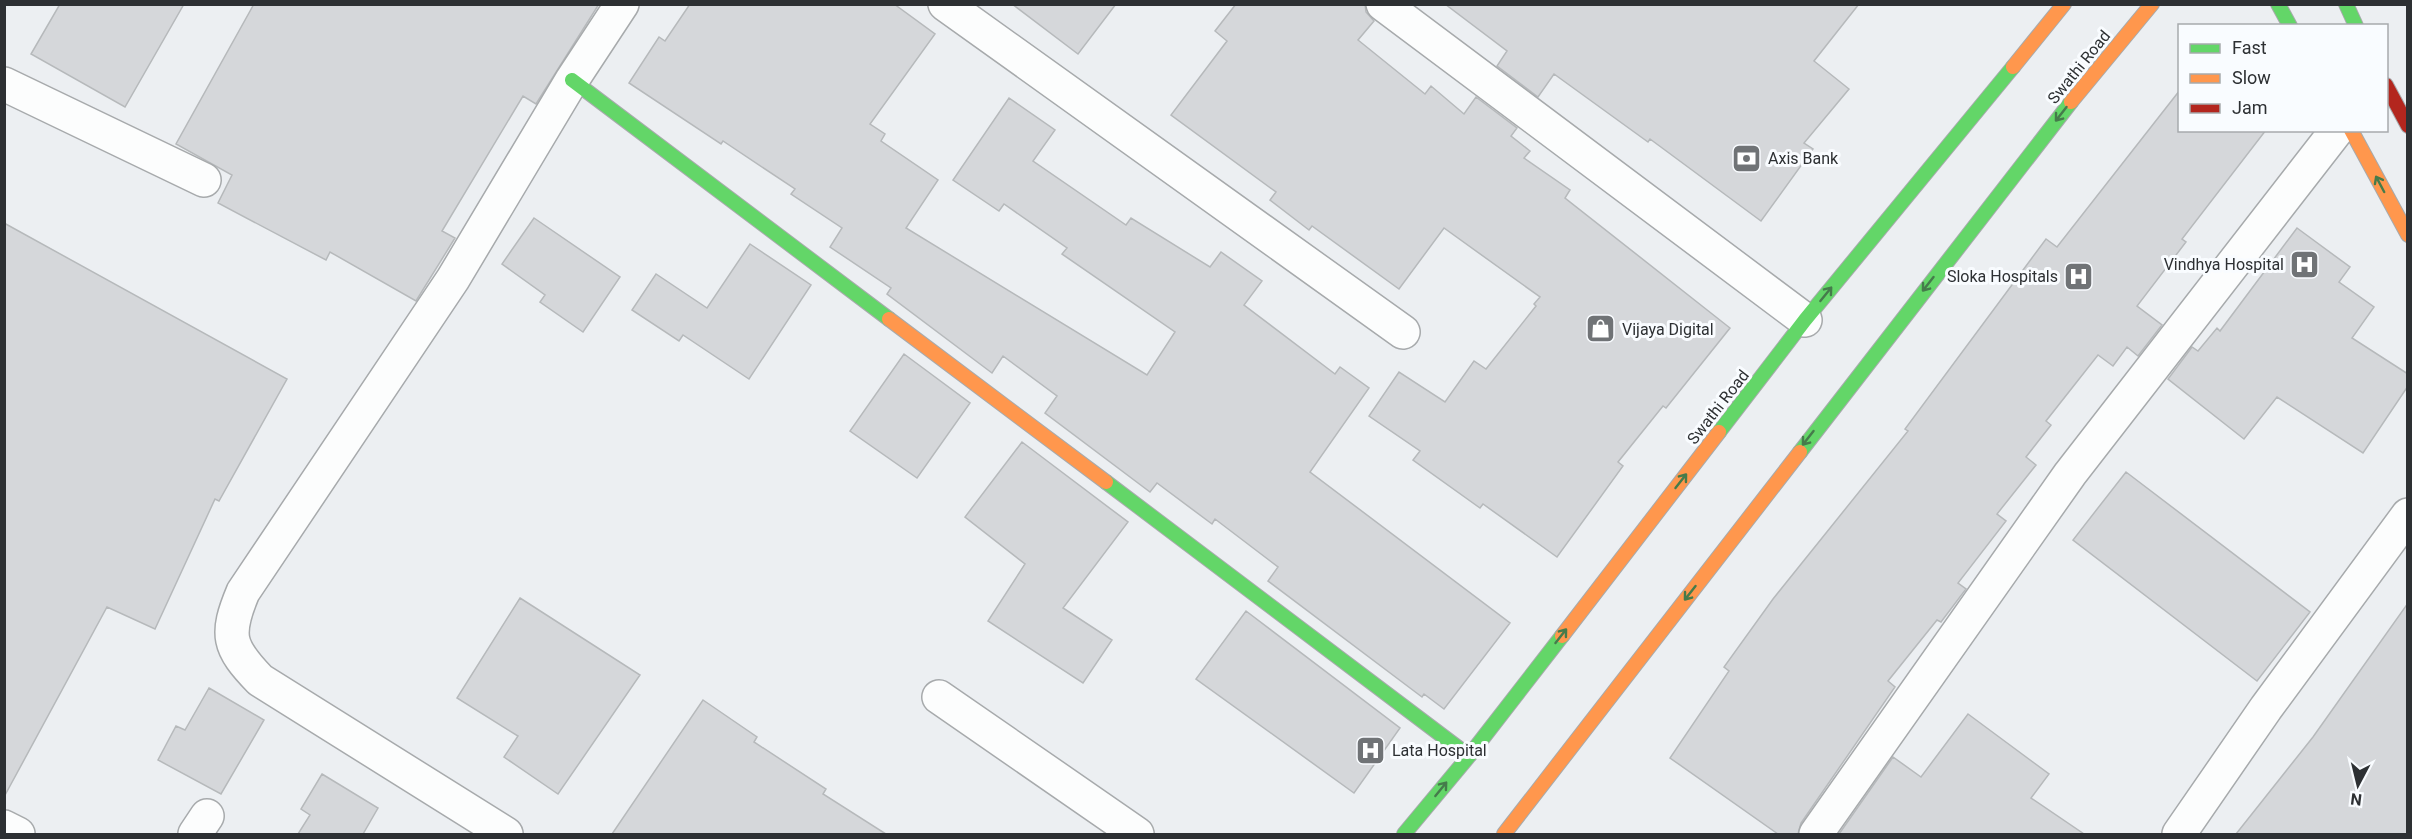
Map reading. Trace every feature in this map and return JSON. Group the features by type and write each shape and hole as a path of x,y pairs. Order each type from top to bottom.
{"main road":[{"name":"Swathi Road","path":"1404,834 1469,756 1805,320 2064,4"},
{"name":"Swathi Road","path":"1504,834 2092,74 2152,4"},
{"path":"2278,4 2289,24"},
{"path":"2346,4 2355,24"},
{"path":"572,80 1469,756"},
{"path":"2388,88 2406,120"},
{"path":"2352,132 2408,235"}],"street":[{"path":"506,834 260,680 240,659 231,635 234,614 243,592 453,279 572,80 622,4"},
{"path":"945,4 1403,332"},
{"path":"1383,4 1805,320"},
{"path":"4,84 204,180"},
{"path":"1816,834 2070,474 2335,132"},
{"path":"2179,834 2266,708 2408,515"},
{"path":"939,698 1137,834"},
{"path":"4,827 18,834"}],"building":[{"path":"60,4 184,4 125,107 31,54"},
{"path":"254,4 599,4 536,104 523,96 442,231 455,238 416,301 330,252 326,260 218,203 232,175 176,144"},
{"path":"690,4 894,4 935,34 870,124 885,134 881,141 938,180 906,228 1147,375 1175,332 1062,254 1067,248 1004,204 999,211 953,180 1009,98 1055,130 1033,161 1126,225 1131,218 1210,267 1221,252 1262,281 1244,305 1335,374 1340,367 1369,388 1310,472 1510,623 1444,709 1424,694 1422,697 1268,581 1278,567 1215,519 1212,524 1157,483 1150,492 1045,413 1057,396 1003,356 992,373 887,294 891,288 830,247 842,228 791,194 795,189 723,141 721,144 629,83 659,37 665,41"},
{"path":"1012,4 1116,4 1078,54"},
{"path":"1236,4 1365,4 1366,12 1374,21 1358,40 1425,94 1431,86 1464,114 1476,97 1517,128 1511,136 1530,151 1524,158 1570,190 1565,198 1730,328 1666,408 1663,406 1618,462 1623,466 1557,557 1483,504 1480,508 1413,460 1420,451 1369,416 1399,372 1445,402 1474,361 1486,369 1536,306 1534,304 1540,297 1444,228 1399,289 1312,226 1309,230 1270,200 1276,192 1171,115 1227,41 1215,31"},
{"path":"1445,4 1859,4 1814,61 1849,89 1804,143 1813,149 1761,221 1650,139 1648,142 1554,74 1538,97 1497,66 1507,51"},
{"path":"2178,93 2178,132 2264,132 2182,239 2186,242 2137,306 2162,325 2138,356 2127,347 2113,366 2098,355 2046,421 2051,425 2026,457 2036,465 1997,514 2006,521 1958,583 1966,589 1941,622 1937,620 1888,681 1895,687 1801,823 1798,834 1778,834 1670,758 1729,671 1724,667 1773,599 1908,431 1905,429 2046,239 2057,247"},
{"path":"534,218 620,277 583,332 540,302 545,295 502,264"},
{"path":"4,223 287,379 219,501 215,499 155,629 107,607 4,797"},
{"path":"2297,228 2350,267 2339,282 2374,307 2352,338 2408,374 2408,386 2363,453 2277,397 2244,439 2168,379 2192,347 2198,351 2217,328 2220,331"},
{"path":"750,244 811,285 749,379 683,335 679,341 632,310 656,274 707,308"},
{"path":"904,354 970,403 917,478 850,431"},
{"path":"1022,442 1128,522 1063,608 1112,640 1083,683 988,621 1025,564 965,517"},
{"path":"2126,472 2310,612 2257,681 2073,540"},
{"path":"520,598 640,675 558,794 504,757 518,736 457,698"},
{"path":"2408,603 2408,834 2236,834 2313,737"},
{"path":"1246,611 1400,728 1354,793 1196,679"},
{"path":"209,688 264,720 221,794 158,760 176,726 185,730"},
{"path":"703,700 757,737 754,742 826,789 823,794 886,834 612,834"},
{"path":"1968,714 2049,774 2031,798 2084,834 1839,834 1893,757 1921,777"},
{"path":"322,774 378,808 363,834 298,834 310,815 301,809"}],"traffic: fast":[{"path":"2278,4 2289,24"},
{"path":"2346,4 2355,24"},
{"path":"1719,432 1805,320 2013,67"},
{"path":"572,80 889,319"},
{"path":"1800,452 2071,102"},
{"path":"1106,482 1469,756"},
{"path":"1404,834 1469,756 1562,636"}],"traffic: slow":[{"path":"2013,67 2064,4"},
{"path":"2071,102 2152,4"},
{"path":"2352,132 2408,235"},
{"path":"889,319 1106,482"},
{"path":"1562,636 1719,432"},
{"path":"1504,834 1800,452"}],"traffic: jam":[{"path":"2388,89 2408,126"}],"place":[{"name":"Axis Bank","path":"1747,158"},
{"name":"Vindhya Hospital","path":"2305,264"},
{"name":"Sloka Hospitals","path":"2079,276"},
{"name":"Vijaya Digital","path":"1601,329"},
{"name":"Lata Hospital","path":"1371,750"}]}
